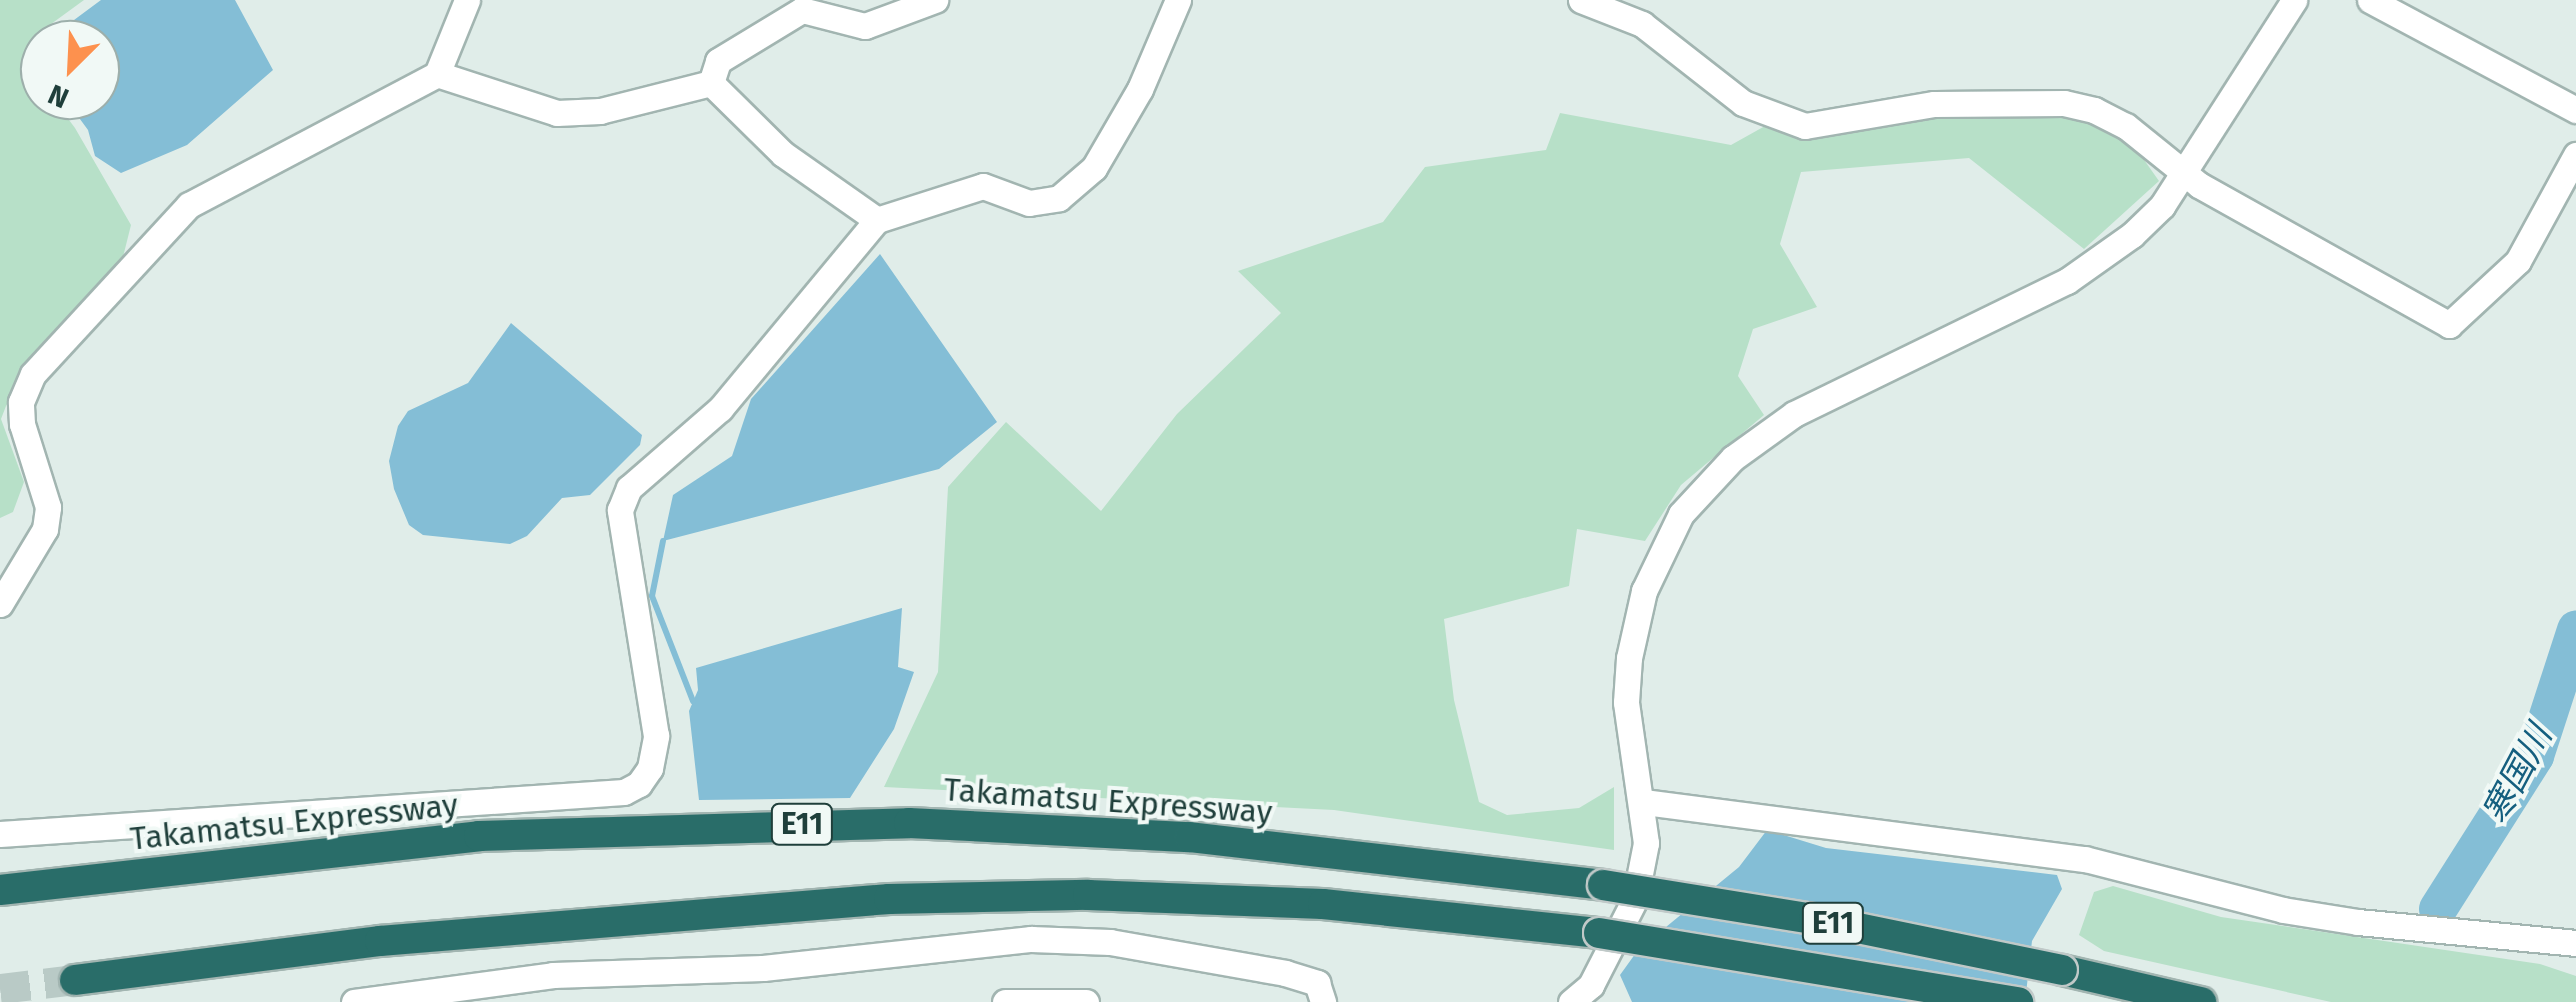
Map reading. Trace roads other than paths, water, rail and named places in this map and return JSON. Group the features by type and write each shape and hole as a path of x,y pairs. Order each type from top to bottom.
{"highway":[{"name":"Takamatsu Expressway","path":"0,890 479,836 908,823 1190,837 1603,885 1814,919 2201,1002"},
{"name":"E11","path":"75,980 380,941 889,899 1088,895 1323,904 1599,933 2018,1002"}],"street":[{"path":"0,604 46,529 48,507 22,424 21,402 33,374 189,205 437,74 467,0"},
{"path":"712,83 718,61 802,10 865,26 935,0"},
{"path":"0,834 624,792 639,784 650,768 656,736 620,510 629,488 720,410 878,220 983,186 1028,203 1059,198 1112,142 1178,0"},
{"path":"1581,0 1642,24 1744,104 1782,121 1805,126 1934,104 2064,104 2126,126 2184,174 2450,324 2518,261 2576,156"},
{"path":"1570,1002 1591,985 1635,899 1646,843 1644,802 1626,702 1636,619 1658,556 1703,487 1753,440 1794,414 2101,259 2162,206 2294,0"},
{"path":"2370,0 2576,110"},
{"path":"437,74 557,112 600,111 712,83"},
{"path":"712,83 782,154 878,220"},
{"path":"1644,802 2086,858 2284,910 2358,922 2576,943"},
{"path":"354,1002 553,975 762,968 1032,939 1110,942 1285,972 1317,984 1323,1002"},
{"path":"1006,1002 1086,1002"}],"water":[{"path":"101,0 235,0 273,70 187,145 121,173 95,156 88,130 81,120 120,120 120,20 74,20"},
{"path":"880,254 997,422 939,469 663,541 673,495 732,456 751,399"},
{"path":"511,323 642,435 640,445 590,495 562,498 527,536 510,544 423,535 409,525 394,489 389,461 398,426 408,411 468,383"},
{"path":"902,608 898,667 914,672 894,729 850,798 699,800 689,711 698,690 696,668"},
{"path":"1767,830 1826,848 2057,875 2062,889 2032,941 2025,1002 1632,1002 1620,975 1638,950 1739,867"}],"waterway":[{"path":"663,541 652,596 693,701"},
{"name":"寒国川","path":"2438,909 2535,756 2576,630"}],"tunnel":[{"path":"0,989 75,980"}]}
